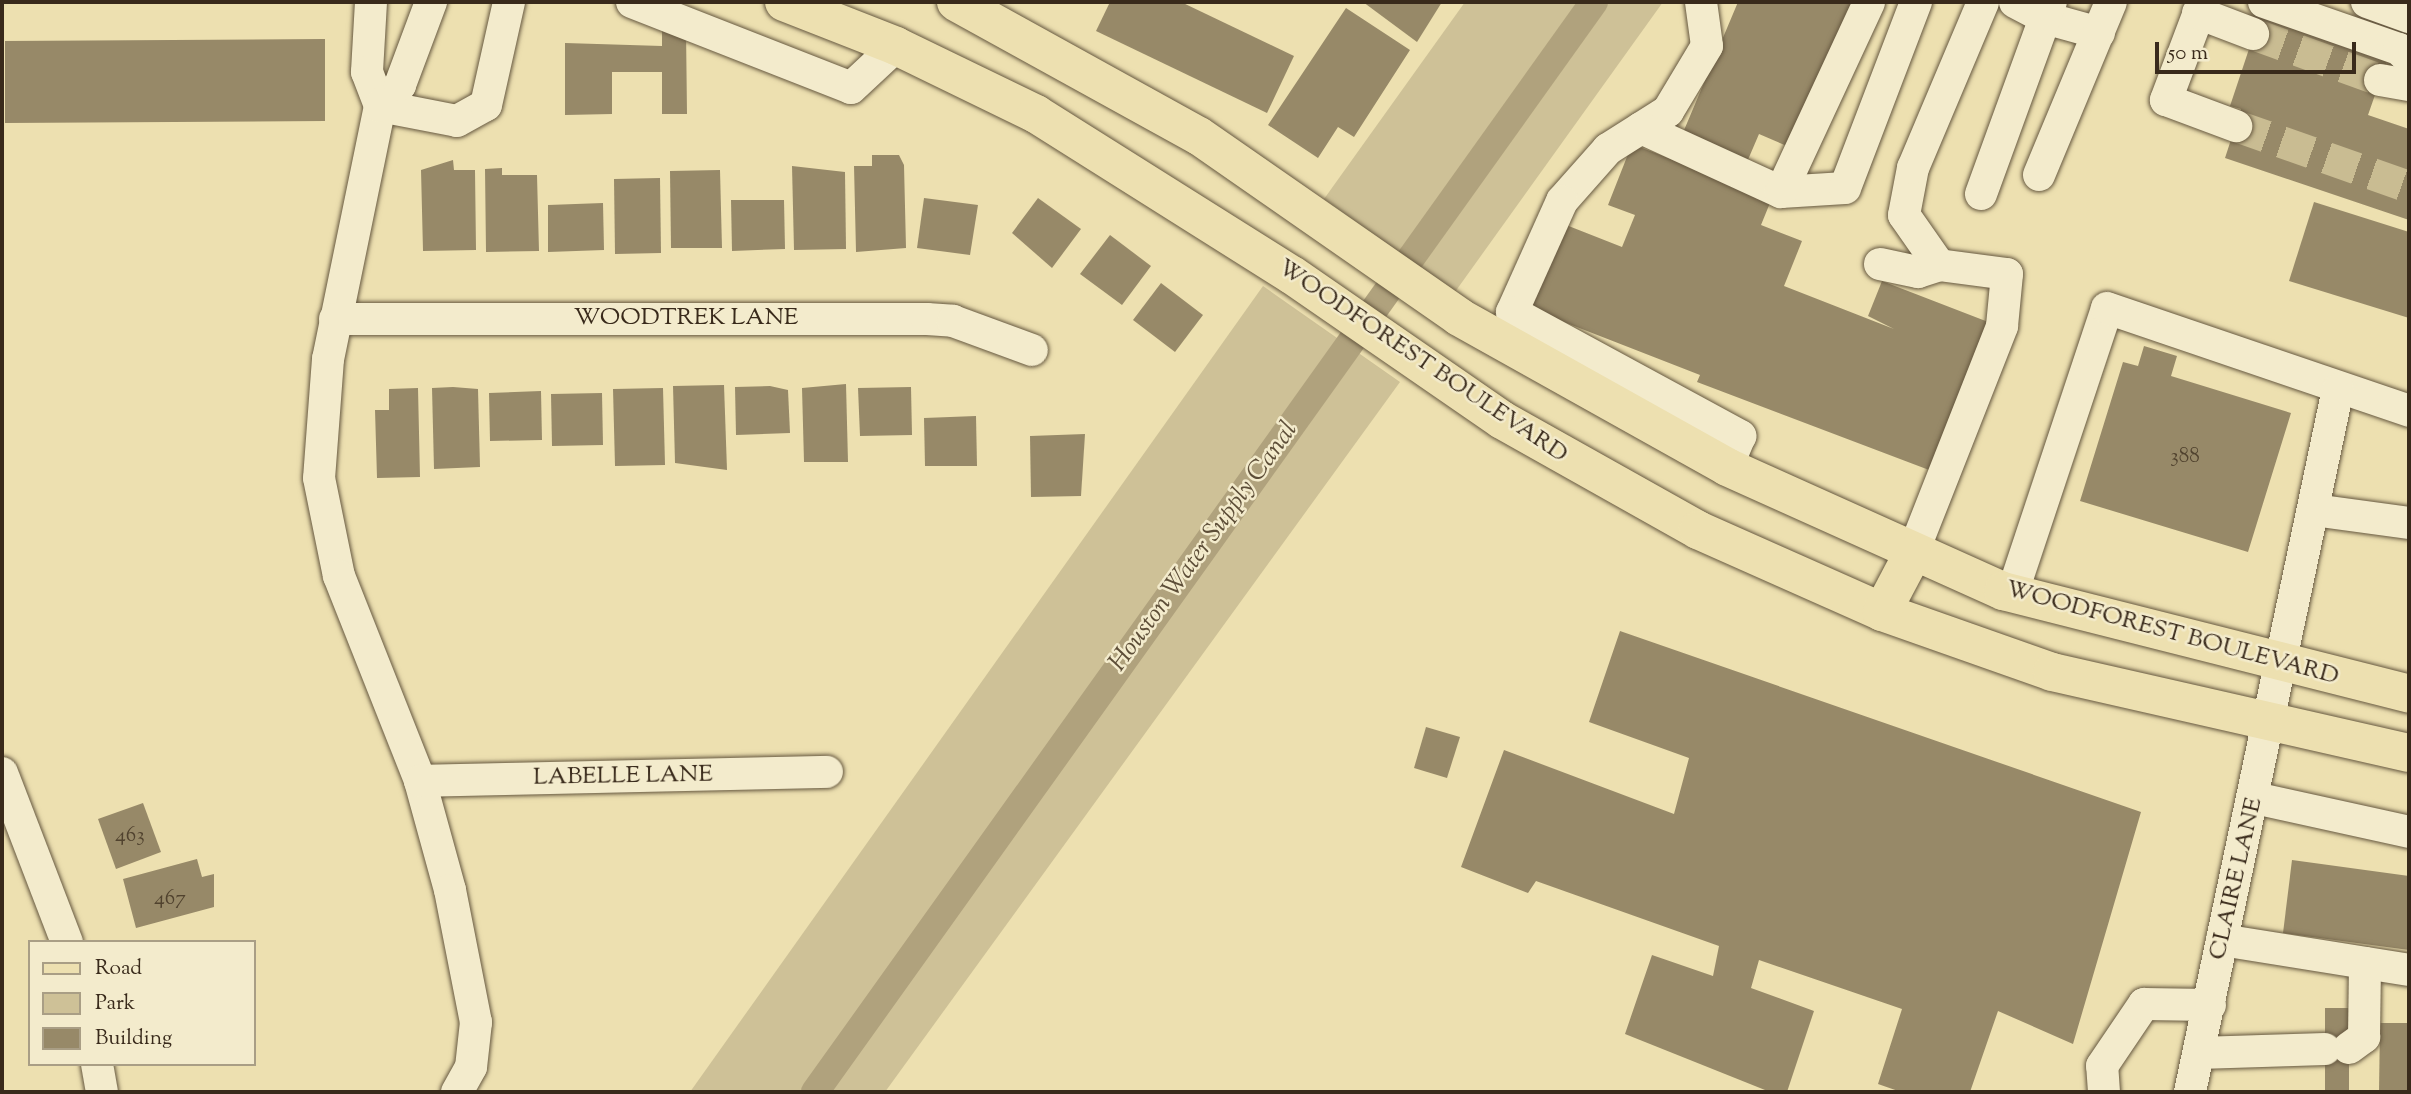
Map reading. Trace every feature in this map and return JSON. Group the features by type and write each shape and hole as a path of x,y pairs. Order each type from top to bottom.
{"main road":[{"name":"WOODFOREST BOULEVARD","path":"784,2 896,46 1036,114 1237,241 1583,468 1698,530 1882,612 2052,672 2270,725 2409,753"},
{"name":"WOODFOREST BOULEVARD","path":"956,2 1129,95 1199,136 1459,317 1654,431 1727,467 1912,555 2012,594 2282,665 2409,694"},
{"path":"1882,612 1912,555"}],"street":[{"path":"371,2 367,72 380,106"},
{"path":"431,2 400,85 380,106 335,319 321,422 319,478 328,539 420,781 476,1022 471,1067 459,1090"},
{"path":"380,106 457,121 486,105 509,2"},
{"path":"632,2 851,88 896,46"},
{"path":"1701,2 1707,46 1668,111 1608,149 1562,201 1512,312 1740,436 1727,467"},
{"path":"1781,192 1869,2"},
{"path":"1641,128 1781,192 1845,187 1916,2"},
{"path":"1940,265 1904,215 1913,168 1983,2"},
{"path":"2015,2 2048,10 2099,33"},
{"path":"2039,174 2111,2"},
{"path":"2264,2 2399,49 2409,59"},
{"path":"2367,2 2409,17"},
{"path":"2236,126 2166,100 2201,8 2253,34"},
{"path":"1981,194 2048,10"},
{"path":"1881,264 1918,272 1940,265 2007,274 2002,326 1912,555"},
{"path":"2012,594 2107,307 2409,411"},
{"name":"WOODTREK LANE","path":"335,319 927,319 966,325 1032,350"},
{"name":"CLAIRE LANE","path":"2190,1092 2255,798 2338,388"},
{"path":"2314,510 2409,523"},
{"name":"LABELLE LANE","path":"420,781 827,772"},
{"path":"2,773 66,940"},
{"path":"2255,798 2409,832"},
{"path":"2222,940 2409,970"},
{"path":"2199,1053 2337,1048 2364,1037 2365,962"},
{"path":"2104,1092 2102,1066 2144,1004 2210,1005"},
{"path":"97,1066 102,1092"}],"green space":[{"path":"1465,2 1663,2 1455,292 1324,199"},
{"path":"1263,286 1400,382 885,1092 690,1092"}],"building":[{"path":"1110,2 1181,2 1294,56 1267,113 1096,31"},
{"path":"1363,2 1442,2 1417,42"},
{"path":"1738,2 1856,2 1794,149 1759,134 1747,162 1682,135"},
{"path":"1346,8 1410,50 1354,137 1338,127 1318,158 1268,125"},
{"path":"2261,13 2389,55 2368,115 2409,129 2409,220 2225,158 2241,109 2230,106"},
{"path":"662,29 686,29 687,114 662,114 662,72 612,72 612,114 565,115 565,43 662,46"},
{"path":"325,39 325,121 5,123 5,41"},
{"path":"1632,144 1772,198 1761,225 1802,241 1784,286 1894,329 1868,316 1882,281 1996,325 1937,473 1697,382 1700,375 1528,308 1561,223 1622,247 1635,215 1608,205"},
{"path":"872,155 899,155 904,165 906,248 856,252 854,166 872,166"},
{"path":"453,160 454,170 475,170 476,250 423,251 421,170"},
{"path":"792,166 845,172 846,249 794,250"},
{"path":"502,168 502,175 537,175 539,251 486,252 485,169"},
{"path":"720,170 722,248 671,248 670,171"},
{"path":"660,178 661,253 615,254 614,179"},
{"path":"924,198 978,205 970,255 917,248"},
{"path":"1038,198 1081,229 1052,268 1012,233"},
{"path":"731,200 784,200 785,249 732,251"},
{"path":"2314,202 2409,232 2409,318 2289,281"},
{"path":"603,203 604,250 548,252 548,205"},
{"path":"1110,235 1151,266 1122,305 1080,274"},
{"path":"1161,283 1203,315 1175,352 1133,320"},
{"path":"2144,346 2177,356 2171,376 2291,413 2248,552 2080,501 2123,362 2138,366"},
{"path":"846,384 848,462 804,462 802,388"},
{"path":"724,385 727,470 675,463 673,386"},
{"path":"770,386 788,390 790,433 736,435 735,387"},
{"path":"911,387 912,435 860,436 858,388"},
{"path":"418,388 420,477 377,478 375,410 389,410 389,389"},
{"path":"432,388 478,389 480,467 434,469"},
{"path":"663,388 665,465 615,466 613,389"},
{"path":"541,391 542,440 490,441 489,393"},
{"path":"602,393 603,445 552,446 551,394"},
{"path":"976,416 977,466 925,466 924,418"},
{"path":"1085,434 1081,496 1031,497 1030,436"},
{"path":"1620,631 2141,812 2073,1044 1998,1011 1970,1092 1901,1092 1878,1084 1902,1009 1759,960 1751,988 1814,1011 1787,1092 1770,1092 1625,1034 1652,955 1713,976 1719,946 1536,881 1528,893 1461,867 1504,750 1674,814 1689,758 1589,722"},
{"path":"1426,727 1460,737 1447,778 1414,768"},
{"path":"143,803 161,852 116,869 98,819"},
{"path":"197,859 202,877 214,874 214,907 136,928 123,879"},
{"path":"2292,860 2409,876 2409,950 2283,933"},
{"path":"2325,1008 2349,1008 2349,1092 2325,1092"},
{"path":"2380,1023 2409,1023 2409,1092 2379,1092"}],"waterway":[{"name":"Houston Water Supply Canal","path":"815,1092 1594,2"}],"tunnel":[{"path":"2253,34 2380,80"},
{"path":"2236,126 2409,187"}]}
